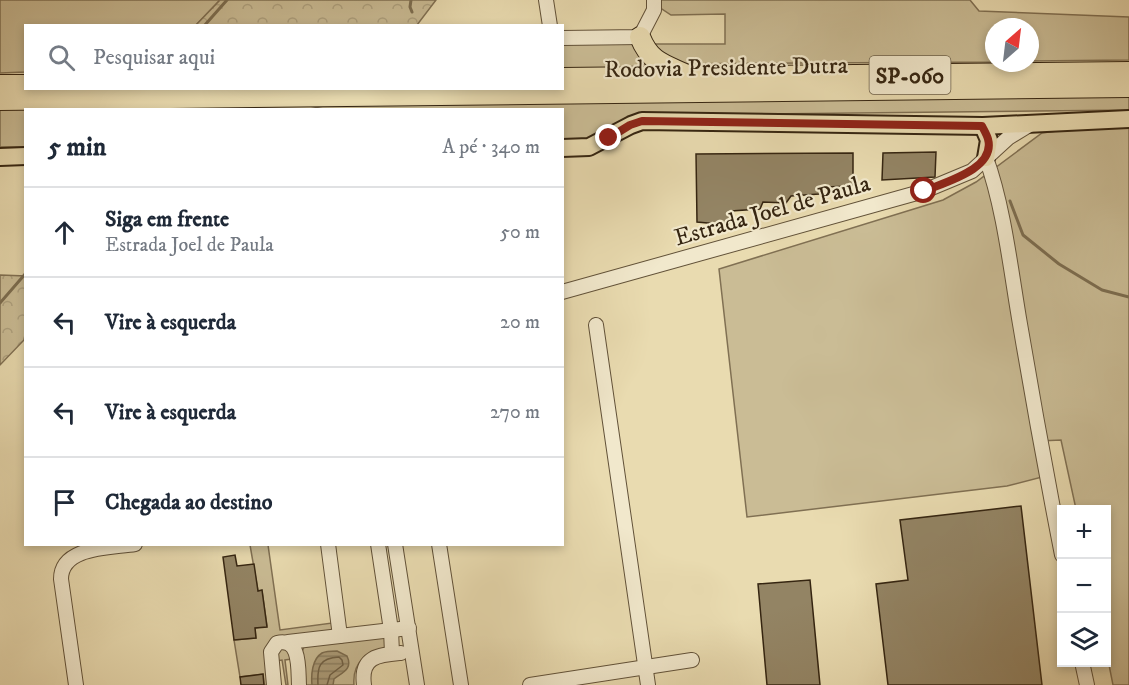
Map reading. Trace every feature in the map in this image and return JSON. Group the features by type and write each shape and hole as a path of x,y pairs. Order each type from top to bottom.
{"highway":[{"path":"640,37 654,60 692,77"},
{"name":"Rodovia Presidente Dutra","path":"564,78 1129,72"},
{"path":"0,85 24,85"},
{"name":"Rodovia Presidente Dutra","path":"0,100 1129,87"}],"main road":[{"path":"564,148 589,147 642,121 982,126 1129,119"},
{"path":"982,126 989,140 986,158"},
{"path":"0,157 24,156"}],"street":[{"path":"546,0 550,24"},
{"path":"564,38 640,37 654,10 654,0"},
{"name":"Estrada Joel de Paula","path":"564,290 924,191 972,171 1008,138 1031,124"},
{"path":"986,158 993,176 1011,267 1039,440 1057,530"},
{"path":"596,325 648,685"},
{"path":"76,685 61,579 62,570 67,561 75,555 124,546"},
{"path":"328,546 340,636"},
{"path":"378,546 391,630 392,653"},
{"path":"395,546 417,685"},
{"path":"439,546 461,685"},
{"path":"274,685 271,656 272,648 277,643 409,628"},
{"path":"288,642 295,651 299,685"},
{"path":"364,685 363,672 370,660 379,655 412,652"},
{"path":"530,685 692,660"},
{"path":"1083,667 1087,685"}],"green space":[{"path":"0,0 220,0 197,24 24,24 24,72 0,73"},
{"path":"220,0 436,0 418,24 197,24"},
{"path":"658,0 970,0 979,11 1129,17 1129,60 1039,61 1039,18 985,18 985,62 651,64 596,71 564,71 564,44 725,44 725,14 671,15 659,7"},
{"path":"1129,96 1129,110 656,115 598,138 564,142 564,108 314,108 347,101"},
{"path":"207,104 243,108 24,108 24,147 0,147 0,107"},
{"path":"1129,121 1129,685 1113,685 1109,667 1111,505 1075,505 1061,440 1039,441 1046,476 1007,486 747,517 719,269 943,200 976,182 1042,133"},
{"path":"0,275 24,276 24,340 0,365"},
{"path":"250,546 268,546 280,630 332,623 333,628 330,632 280,639 270,685 264,685 263,674 240,677 234,640 256,638 255,628 267,626 262,591 258,591"},
{"path":"386,634 387,647 367,655 358,664 354,685 304,685 301,654 304,647"},
{"path":"286,647 292,659 285,660 288,685 286,685 282,660 276,661 278,648"}],"water":[{"path":"337,651 347,656 349,660 346,670 334,679 333,685 312,685 312,672 316,659 324,652"}],"building":[{"path":"936,152 935,177 882,180 883,153"},
{"path":"853,153 853,186 825,187 819,194 791,196 786,203 763,202 760,209 731,211 729,225 697,222 696,154"},
{"path":"1021,506 1042,685 888,685 876,584 908,580 900,520"},
{"path":"235,555 237,566 254,564 258,591 262,590 267,627 255,628 256,638 234,640 223,557"},
{"path":"810,580 820,685 767,685 758,584"},
{"path":"263,674 264,685 241,685 240,677"}],"waterway":[{"path":"206,24 227,0"},
{"path":"411,0 412,12"},
{"path":"1010,201 1023,235 1059,264 1102,290 1129,297"},
{"path":"0,303 24,275"}],"route":[{"path":"609,138 630,125 642,121 982,126 989,140 986,158 972,171 924,191"}]}
